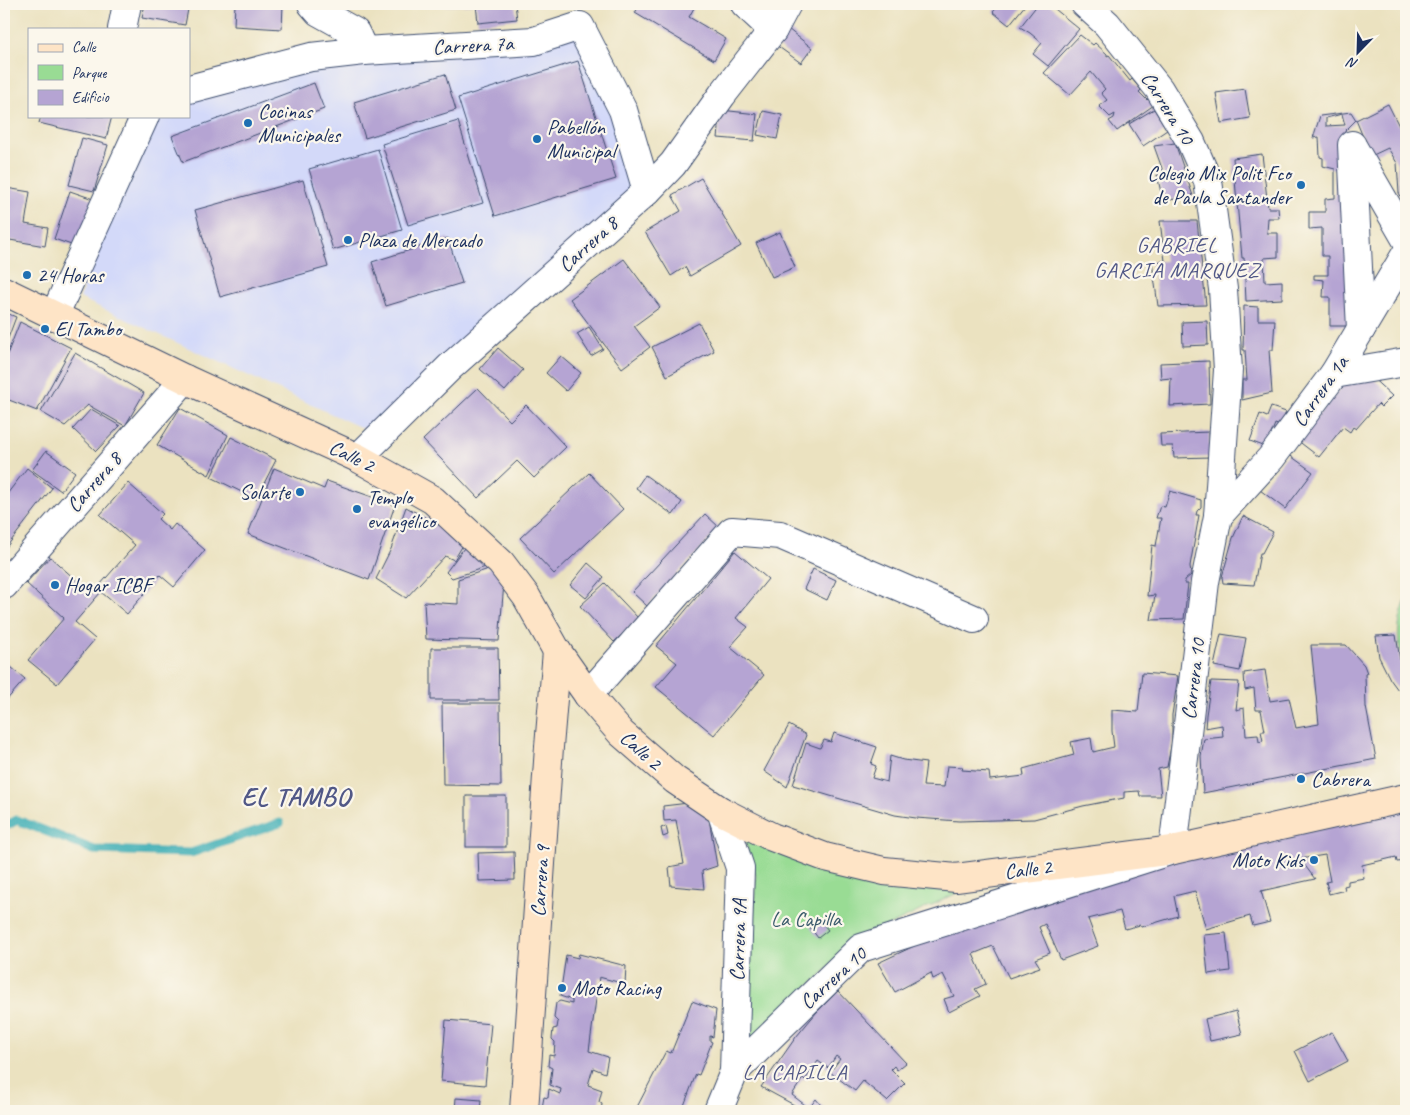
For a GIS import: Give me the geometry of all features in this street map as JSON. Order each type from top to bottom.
[{"type":"street","points":[[122,28],[127,4]]},
{"type":"street","points":[[312,4],[319,12],[355,32],[364,51]]},
{"type":"street","points":[[745,4],[774,30]]},
{"type":"street","name":"Carrera 8","points":[[358,458],[450,367],[646,191],[673,164],[722,95],[774,30],[787,4]]},
{"type":"street","name":"Carrera 10","points":[[718,1111],[734,1072],[861,948],[1173,850],[1205,582],[1218,516],[1228,370],[1223,289],[1208,181],[1191,142],[1159,88],[1107,24],[1085,4]]},
{"type":"street","name":"Carrera 7a","points":[[190,89],[311,57],[364,51],[534,41],[580,26],[624,110],[646,191]]},
{"type":"street","points":[[54,316],[143,118]]},
{"type":"street","points":[[1361,328],[1352,145],[1406,239]]},
{"type":"street","name":"Carrera 1a","points":[[1218,516],[1271,458],[1334,374],[1406,254]]},
{"type":"street","name":"Calle 2","points":[[4,292],[185,379],[358,458],[433,500],[501,563],[526,596],[557,651],[588,695],[621,733],[675,780],[721,811],[772,837],[826,857],[884,871],[956,878],[1173,850],[1406,798]]},
{"type":"street","points":[[1334,374],[1406,362]]},
{"type":"street","name":"Carrera 8","points":[[4,585],[185,379]]},
{"type":"street","points":[[588,695],[732,531],[780,535],[974,618]]},
{"type":"street","name":"Carrera 9","points":[[524,1111],[557,651]]},
{"type":"street","name":"Carrera 9A","points":[[721,811],[740,868],[734,1072]]},
{"type":"shaded area","name":"Plaza de Mercado","points":[[580,26],[647,191],[388,440],[80,298],[144,118],[190,118],[190,89]]},
{"type":"green space","points":[[1406,600],[1406,663],[1400,648],[1398,632]]},
{"type":"green space","name":"La Capilla","points":[[742,832],[828,871],[959,892],[857,941],[743,1048],[756,877]]},
{"type":"building","points":[[145,4],[189,4],[185,25],[142,18]]},
{"type":"building","points":[[235,4],[283,4],[282,29],[234,26]]},
{"type":"building","points":[[446,4],[473,4],[473,5],[446,6]]},
{"type":"building","points":[[476,4],[515,4],[517,19],[478,23]]},
{"type":"building","points":[[640,4],[692,4],[695,6],[689,17],[726,39],[714,60],[635,13]]},
{"type":"building","points":[[1000,4],[1026,4],[1009,25],[993,12]]},
{"type":"building","points":[[1038,4],[1049,4],[1079,29],[1048,66],[1033,54],[1042,43],[1020,27]]},
{"type":"building","points":[[788,29],[812,48],[801,63],[776,45]]},
{"type":"building","points":[[1080,35],[1093,45],[1095,43],[1107,56],[1109,55],[1130,81],[1132,79],[1141,90],[1139,92],[1147,100],[1149,98],[1154,105],[1117,131],[1109,121],[1114,118],[1115,114],[1110,117],[1099,106],[1107,100],[1101,93],[1105,89],[1091,72],[1070,95],[1044,73]]},
{"type":"building","name":"Pabellón Municipal","points":[[578,61],[616,179],[495,216],[458,98]]},
{"type":"building","name":"Cocinas Municipales","points":[[445,74],[456,110],[365,138],[354,102]]},
{"type":"building","name":"Cocinas Municipales","points":[[314,83],[324,109],[183,162],[172,136]]},
{"type":"building","points":[[1245,89],[1250,118],[1221,123],[1216,93]]},
{"type":"building","points":[[1388,104],[1406,140],[1406,201],[1404,202],[1399,193],[1397,163],[1388,148],[1371,156],[1356,120]]},
{"type":"building","points":[[1154,109],[1167,130],[1143,146],[1129,124]]},
{"type":"building","points":[[721,110],[757,114],[754,141],[718,138]]},
{"type":"building","points":[[763,111],[782,115],[777,139],[757,135]]},
{"type":"building","points":[[1351,112],[1356,120],[1345,131],[1349,212],[1348,326],[1330,326],[1330,297],[1323,297],[1324,280],[1314,279],[1314,275],[1328,275],[1328,256],[1322,256],[1322,228],[1309,229],[1309,212],[1325,212],[1325,199],[1335,198],[1335,169],[1323,166],[1323,158],[1320,157],[1319,137],[1313,138],[1320,116]],"holes":[[[1342,114],[1345,125],[1326,126],[1326,118]]]},
{"type":"building","points":[[40,118],[111,118],[106,139],[39,123]]},
{"type":"building","points":[[458,121],[483,203],[408,225],[382,144]]},
{"type":"building","points":[[82,138],[108,145],[94,191],[69,185]]},
{"type":"building","points":[[1175,143],[1193,196],[1163,201],[1157,175],[1164,174],[1154,146]]},
{"type":"building","points":[[378,149],[402,230],[333,250],[309,169]]},
{"type":"building","points":[[1262,154],[1268,208],[1278,208],[1279,218],[1268,218],[1267,233],[1278,233],[1278,257],[1264,258],[1265,282],[1282,281],[1282,299],[1246,301],[1244,258],[1242,258],[1233,158]]},
{"type":"building","points":[[701,178],[741,246],[690,276],[685,267],[671,276],[645,232],[681,211],[672,195]]},
{"type":"building","points":[[303,180],[328,267],[220,297],[195,210]]},
{"type":"building","points":[[6,188],[30,192],[25,224],[48,228],[45,246],[4,239],[4,199]]},
{"type":"building","points":[[70,191],[96,200],[80,248],[54,239]]},
{"type":"building","points":[[1160,221],[1197,221],[1206,305],[1158,306],[1152,262],[1165,261]]},
{"type":"building","points":[[780,232],[795,267],[772,277],[756,243]]},
{"type":"building","points":[[448,238],[462,283],[386,306],[372,262]]},
{"type":"building","points":[[624,259],[660,307],[634,326],[650,347],[622,368],[570,299]]},
{"type":"building","points":[[1244,306],[1258,307],[1258,320],[1275,320],[1273,350],[1269,350],[1272,393],[1242,400],[1242,380],[1247,380],[1245,350],[1243,350]]},
{"type":"building","points":[[4,312],[16,317],[4,349]]},
{"type":"building","points":[[1207,321],[1208,345],[1183,346],[1182,322]]},
{"type":"building","points":[[20,322],[71,348],[37,411],[4,398],[4,362]]},
{"type":"building","points":[[699,323],[714,351],[667,376],[652,347]]},
{"type":"building","points":[[589,327],[603,349],[591,356],[577,334]]},
{"type":"building","points":[[498,348],[523,370],[505,391],[480,369]]},
{"type":"building","points":[[75,353],[144,393],[125,426],[88,405],[65,426],[41,412]]},
{"type":"building","points":[[561,356],[581,373],[566,391],[546,373]]},
{"type":"building","points":[[1209,361],[1210,404],[1170,406],[1171,378],[1161,379],[1160,363]]},
{"type":"building","points":[[1368,374],[1392,396],[1381,407],[1378,404],[1356,429],[1353,427],[1350,432],[1343,427],[1319,457],[1297,440],[1347,381]]},
{"type":"building","points":[[478,388],[510,421],[526,405],[566,447],[534,478],[517,461],[478,498],[423,440]]},
{"type":"building","points":[[1271,407],[1286,412],[1281,426],[1275,424],[1266,447],[1250,441],[1260,414],[1267,417]]},
{"type":"building","points":[[180,408],[228,435],[209,475],[157,445]]},
{"type":"building","points":[[91,409],[120,426],[96,451],[73,429]]},
{"type":"building","points":[[1209,432],[1210,457],[1174,458],[1173,446],[1161,446],[1160,434]]},
{"type":"building","points":[[231,437],[276,460],[256,499],[211,477]]},
{"type":"building","points":[[46,451],[75,472],[61,491],[32,470]]},
{"type":"building","points":[[1288,454],[1313,472],[1285,509],[1260,490]]},
{"type":"building","points":[[27,468],[52,488],[4,550],[4,498]]},
{"type":"building","points":[[274,468],[324,489],[327,481],[395,505],[369,580],[248,534]]},
{"type":"building","points":[[589,473],[623,509],[554,574],[520,538]]},
{"type":"building","points":[[645,475],[682,502],[673,515],[636,488]]},
{"type":"building","name":"Hogar ICBF","points":[[128,483],[163,514],[158,519],[170,530],[175,524],[205,550],[174,587],[160,575],[127,614],[101,592],[75,622],[95,639],[57,684],[28,660],[64,618],[26,583],[50,557],[92,594],[135,545],[100,515]]},
{"type":"building","points":[[1170,491],[1201,500],[1201,507],[1196,515],[1199,515],[1190,566],[1191,575],[1185,580],[1185,584],[1188,584],[1184,619],[1151,620],[1155,595],[1147,596],[1152,545],[1156,546],[1161,518],[1156,518],[1160,506],[1165,507]]},
{"type":"building","points":[[406,507],[466,540],[454,560],[445,556],[406,598],[376,579],[391,549]]},
{"type":"building","points":[[705,514],[720,528],[647,606],[632,592]]},
{"type":"building","points":[[1243,516],[1273,532],[1262,553],[1260,553],[1254,585],[1223,583],[1222,577],[1233,538]]},
{"type":"building","points":[[467,544],[492,565],[452,578],[446,572]]},
{"type":"building","points":[[735,551],[768,579],[736,618],[748,627],[730,647],[764,675],[714,735],[656,687],[677,663],[656,646]]},
{"type":"building","points":[[588,563],[604,577],[586,598],[570,585]]},
{"type":"building","points":[[495,567],[504,583],[499,641],[426,639],[424,602],[458,604],[458,579]]},
{"type":"building","points":[[813,569],[836,580],[827,600],[804,589]]},
{"type":"building","points":[[605,583],[639,619],[614,642],[580,606]]},
{"type":"building","points":[[1221,634],[1246,638],[1240,671],[1214,666]]},
{"type":"building","points":[[1396,635],[1400,660],[1406,672],[1406,696],[1398,690],[1390,679],[1379,657],[1376,636]]},
{"type":"building","points":[[1311,645],[1346,645],[1364,665],[1367,673],[1365,674],[1366,707],[1376,759],[1203,793],[1201,756],[1204,739],[1223,737],[1222,725],[1205,728],[1211,681],[1239,682],[1236,710],[1244,708],[1246,736],[1258,735],[1259,742],[1263,741],[1261,731],[1265,731],[1261,710],[1256,710],[1254,688],[1245,690],[1244,673],[1265,670],[1270,701],[1289,698],[1296,728],[1319,724]]},
{"type":"building","points":[[431,648],[498,648],[499,700],[431,700]]},
{"type":"building","points":[[4,661],[25,679],[4,703]]},
{"type":"building","points":[[1142,673],[1178,676],[1172,715],[1172,741],[1167,767],[1158,769],[1161,796],[1140,796],[1139,791],[1124,792],[1124,798],[1083,806],[1034,819],[959,821],[895,815],[793,785],[806,743],[820,748],[824,740],[831,742],[834,733],[877,747],[871,764],[876,766],[872,778],[887,782],[890,756],[926,763],[923,786],[944,787],[947,766],[963,767],[962,770],[989,772],[990,780],[1024,776],[1023,769],[1074,755],[1071,742],[1091,738],[1093,752],[1114,747],[1112,710],[1138,712]]},
{"type":"building","points":[[442,703],[500,703],[501,786],[443,785]]},
{"type":"building","points":[[789,725],[806,735],[787,787],[764,771]]},
{"type":"building","points":[[466,796],[506,796],[506,847],[466,847]]},
{"type":"building","points":[[706,801],[717,866],[702,871],[704,889],[671,886],[669,867],[684,864],[676,820],[664,821],[663,806]]},
{"type":"building","points":[[1406,807],[1406,861],[1397,862],[1396,857],[1362,865],[1364,878],[1348,881],[1348,885],[1344,886],[1345,890],[1329,894],[1326,882],[1330,881],[1325,855],[1300,859],[1315,879],[1261,891],[1270,922],[1253,926],[1250,916],[1206,929],[1195,891],[1174,896],[1178,916],[1141,927],[1140,925],[1125,929],[1120,911],[1088,919],[1098,946],[1061,960],[1045,924],[1039,927],[1050,953],[1035,959],[1040,967],[1009,978],[993,946],[973,954],[986,984],[975,989],[980,996],[949,1012],[944,999],[954,996],[943,974],[933,979],[931,973],[895,992],[878,963],[946,931],[1074,884]]},
{"type":"building","points":[[666,826],[668,835],[663,837],[661,828]]},
{"type":"building","points":[[514,852],[515,880],[479,881],[478,853]]},
{"type":"building","points":[[820,920],[828,930],[818,938],[810,927]]},
{"type":"building","points":[[1226,933],[1230,971],[1208,974],[1204,935]]},
{"type":"building","points":[[579,954],[626,966],[625,984],[599,977],[589,1051],[608,1057],[605,1073],[593,1068],[588,1085],[602,1090],[599,1102],[602,1104],[601,1111],[547,1111],[547,1109],[542,1108],[544,1097],[548,1098],[549,1089],[560,1094],[561,1089],[550,1085],[552,1068],[548,1066],[549,1055],[554,1056],[555,1042],[552,1039],[553,1029],[557,1028],[558,1022],[554,1018],[556,1003],[560,1001],[572,1004],[572,1000],[560,996],[566,955],[578,958]]},
{"type":"building","points":[[838,991],[906,1063],[897,1070],[894,1066],[891,1069],[905,1083],[887,1101],[863,1081],[855,1091],[830,1072],[840,1059],[836,1056],[828,1068],[818,1061],[805,1080],[803,1078],[792,1095],[809,1108],[816,1099],[826,1111],[801,1111],[796,1106],[761,1087],[796,1037]]},
{"type":"building","points":[[692,1001],[716,1010],[713,1037],[710,1036],[710,1041],[712,1042],[699,1075],[696,1074],[682,1111],[635,1111],[666,1051],[671,1053]]},
{"type":"building","points":[[1236,1011],[1242,1034],[1210,1041],[1205,1019]]},
{"type":"building","points":[[446,1020],[491,1024],[485,1085],[441,1081]]},
{"type":"building","points":[[1332,1032],[1348,1061],[1310,1081],[1295,1051]]},
{"type":"building","points":[[456,1098],[481,1100],[480,1111],[455,1111]]},
{"type":"waterway","points":[[4,827],[17,820],[94,850],[191,853],[280,823]]},
{"type":"place","name":"Cocinas Municipales","points":[[248,123]]},
{"type":"place","name":"Pabellón Municipal","points":[[537,139]]},
{"type":"place","name":"Colegio Mix Polit Fco de Paula Santander","points":[[1301,185]]},
{"type":"place","name":"Plaza de Mercado","points":[[348,240]]},
{"type":"place","name":"24 Horas","points":[[27,275]]},
{"type":"place","name":"El Tambo","points":[[45,329]]},
{"type":"place","name":"Solarte","points":[[300,492]]},
{"type":"place","name":"Templo evangélico","points":[[357,509]]},
{"type":"place","name":"Hogar ICBF","points":[[55,585]]},
{"type":"place","name":"Cabrera","points":[[1301,779]]},
{"type":"place","name":"Moto Kids","points":[[1314,860]]},
{"type":"place","name":"Moto Racing","points":[[562,988]]},
{"type":"district","name":"GABRIEL GARCIA MARQUEZ","points":[[1177,258]]},
{"type":"district","name":"EL TAMBO","points":[[296,796]]},
{"type":"district","name":"LA CAPILLA","points":[[795,1072]]}]
